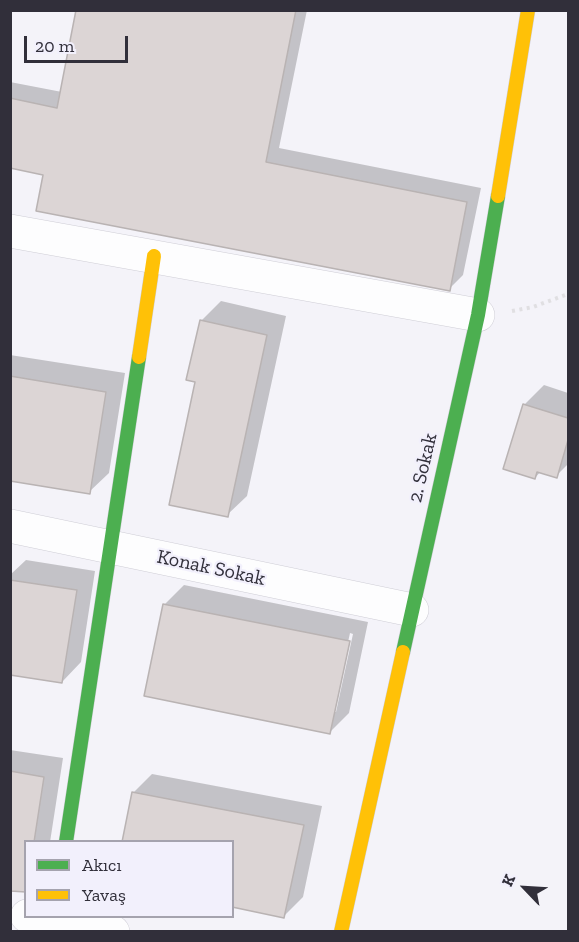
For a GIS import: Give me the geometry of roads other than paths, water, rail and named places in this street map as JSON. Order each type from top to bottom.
[{"type":"street","name":"2. Sokak","points":[[341,932],[477,315],[528,10]]},
{"type":"street","points":[[10,231],[477,315]]},
{"type":"street","points":[[66,840],[154,256]]},
{"type":"street","name":"Konak Sokak","points":[[10,526],[412,610]]},
{"type":"street","points":[[43,920],[113,932]]}]
